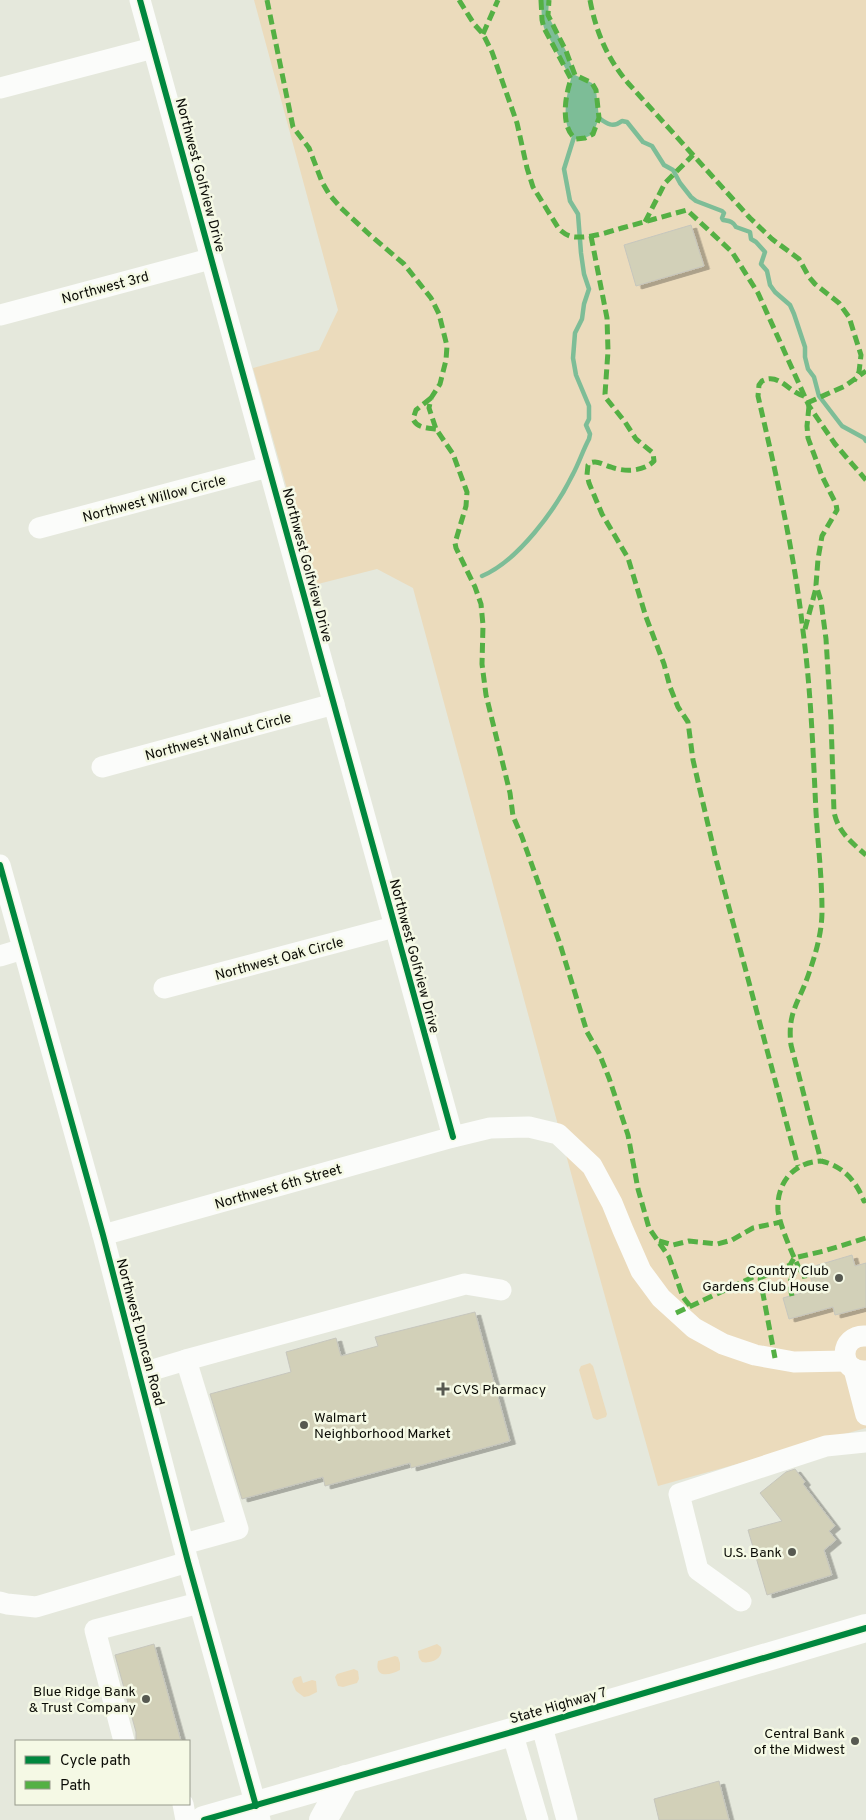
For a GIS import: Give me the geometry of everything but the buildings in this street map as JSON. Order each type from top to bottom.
[{"type":"main road","name":"State Highway 7","points":[[204,1820],[258,1813],[346,1779],[541,1724],[866,1628]]},
{"type":"main road","points":[[324,1820],[346,1779]]},
{"type":"street","name":"Northwest Golfview Drive","points":[[140,0],[453,1137]]},
{"type":"street","points":[[0,88],[154,48]]},
{"type":"street","name":"Northwest 3rd","points":[[0,315],[210,259]]},
{"type":"street","name":"Northwest Willow Circle","points":[[39,528],[268,467]]},
{"type":"street","name":"Northwest Walnut Circle","points":[[102,767],[334,704]]},
{"type":"street","name":"Northwest Duncan Road","points":[[0,865],[103,1235],[199,1603],[258,1813]]},
{"type":"street","name":"Northwest Oak Circle","points":[[164,988],[394,927]]},
{"type":"street","points":[[0,956],[23,950]]},
{"type":"street","name":"Northwest 6th Street","points":[[103,1235],[453,1137],[490,1128],[529,1127],[558,1134],[592,1166],[612,1203],[622,1230],[641,1270],[661,1298],[694,1328],[723,1344],[755,1355],[794,1362],[855,1367]]},
{"type":"street","points":[[139,1374],[465,1284],[501,1290]]},
{"type":"street","points":[[860,1333],[848,1343],[846,1349],[855,1367],[866,1415]]},
{"type":"street","points":[[0,1602],[36,1607],[186,1553],[238,1529],[186,1360]]},
{"type":"street","points":[[741,1601],[698,1570],[679,1494],[826,1446],[866,1442]]},
{"type":"street","points":[[124,1740],[95,1630],[199,1603]]},
{"type":"street","points":[[541,1724],[557,1778],[566,1820]]},
{"type":"street","points":[[512,1732],[538,1820]]},
{"type":"street","points":[[183,1805],[186,1820]]},
{"type":"shaded area","points":[[254,0],[866,0],[866,1428],[658,1486],[585,1225],[413,588],[377,569],[314,585],[253,368],[319,350],[338,310]]},
{"type":"shaded area","points":[[541,0],[549,0],[548,15],[566,51],[575,75],[592,83],[596,90],[599,118],[593,134],[585,138],[576,139],[568,127],[566,103],[571,79],[544,28]]},
{"type":"shaded area","points":[[590,1363],[593,1366],[607,1414],[606,1417],[597,1420],[593,1418],[579,1370],[581,1366]]},
{"type":"shaded area","points":[[437,1644],[441,1647],[439,1657],[433,1661],[422,1662],[418,1651]]},
{"type":"shaded area","points":[[395,1656],[398,1657],[400,1670],[391,1674],[380,1673],[377,1667],[378,1661]]},
{"type":"shaded area","points":[[354,1669],[358,1671],[359,1679],[357,1683],[343,1687],[338,1686],[335,1677],[337,1674]]},
{"type":"shaded area","points":[[301,1676],[303,1683],[312,1680],[316,1681],[317,1692],[304,1697],[296,1691],[292,1682],[294,1678]]},
{"type":"waterway","points":[[599,118],[610,124],[622,121],[627,122],[643,142],[652,146],[664,165],[673,170],[691,197],[696,201],[722,211],[724,213],[723,220],[750,232],[751,239],[765,252],[761,264],[767,271],[770,285],[790,305],[794,314],[805,347],[808,369],[814,377],[819,396],[842,426],[866,441]]},
{"type":"waterway","points":[[482,576],[496,569],[509,559],[546,518],[566,488],[589,439],[590,434],[586,425],[589,419],[589,406],[576,375],[573,358],[575,333],[582,319],[589,289],[584,274],[578,214],[570,201],[564,169],[574,137]]},
{"type":"marked path","points":[[267,0],[293,127],[309,148],[322,182],[341,208],[404,264],[431,298],[439,314],[447,346],[446,360],[440,384],[431,398],[429,408],[436,429],[453,454],[467,492],[466,506],[455,543],[481,604],[483,625],[482,664],[486,695],[510,793],[513,816],[560,944],[587,1032],[599,1053],[609,1078],[628,1135],[638,1189],[649,1228],[669,1257],[683,1297],[690,1306]]},
{"type":"marked path","points":[[459,0],[474,24],[483,34],[492,52],[517,123],[533,187],[559,229],[565,234],[572,236],[588,237],[687,210],[732,252],[758,293],[809,406],[835,444],[866,480]]},
{"type":"marked path","points":[[483,34],[498,0]]},
{"type":"marked path","points":[[541,0],[544,28],[571,79],[565,111],[568,127],[576,139],[585,138],[593,134],[599,118],[596,90],[592,83],[575,75],[566,51],[548,15],[549,0]]},
{"type":"marked path","points":[[590,0],[603,44],[614,64],[628,83],[750,218],[772,239],[799,259],[815,284],[839,303],[849,317],[861,355],[859,372],[854,381]]},
{"type":"marked path","points":[[645,222],[665,183],[693,155]]},
{"type":"marked path","points":[[591,236],[607,318],[606,398],[636,439],[653,453],[654,461],[650,465],[633,470],[616,469],[592,462],[588,465],[587,475],[602,514],[628,558],[670,687],[678,707],[688,722],[693,760],[716,859],[798,1166]]},
{"type":"marked path","points":[[807,403],[845,386],[866,371]]},
{"type":"marked path","points":[[804,396],[773,379],[762,381],[759,385],[758,396],[790,542],[806,654],[821,886],[822,919],[820,935],[812,965],[792,1016],[790,1034],[791,1045],[821,1161],[829,1163],[848,1175],[864,1201],[866,1200]]},
{"type":"marked path","points":[[431,398],[416,410],[413,419],[420,426],[436,429]]},
{"type":"marked path","points":[[809,406],[808,438],[837,510],[822,536],[816,585],[821,601],[826,639],[834,812],[842,831],[866,855]]},
{"type":"marked path","points":[[805,629],[816,588]]},
{"type":"marked path","points":[[792,1296],[789,1284],[793,1275],[800,1270],[779,1217],[778,1201],[783,1184],[788,1176],[802,1165],[821,1161]]},
{"type":"marked path","points":[[659,1241],[673,1245],[689,1241],[717,1244],[732,1240],[753,1228],[781,1222]]},
{"type":"marked path","points":[[760,1278],[790,1265],[794,1258],[866,1238]]},
{"type":"marked path","points":[[800,1270],[804,1275],[807,1287]]},
{"type":"marked path","points":[[676,1313],[753,1277],[760,1278],[775,1358]]},
{"type":"cycle path","points":[[140,0],[453,1137]]},
{"type":"cycle path","points":[[0,865],[103,1235],[188,1562],[256,1806]]},
{"type":"cycle path","points":[[204,1820],[866,1628]]},
{"type":"place","name":"Country Club Gardens Club House","points":[[839,1278]]},
{"type":"place","name":"CVS Pharmacy","points":[[443,1389]]},
{"type":"place","name":"Walmart Neighborhood Market","points":[[304,1425]]},
{"type":"place","name":"U.S. Bank","points":[[792,1552]]},
{"type":"place","name":"Blue Ridge Bank & Trust Company","points":[[146,1699]]},
{"type":"place","name":"Central Bank of the Midwest","points":[[855,1741]]}]
